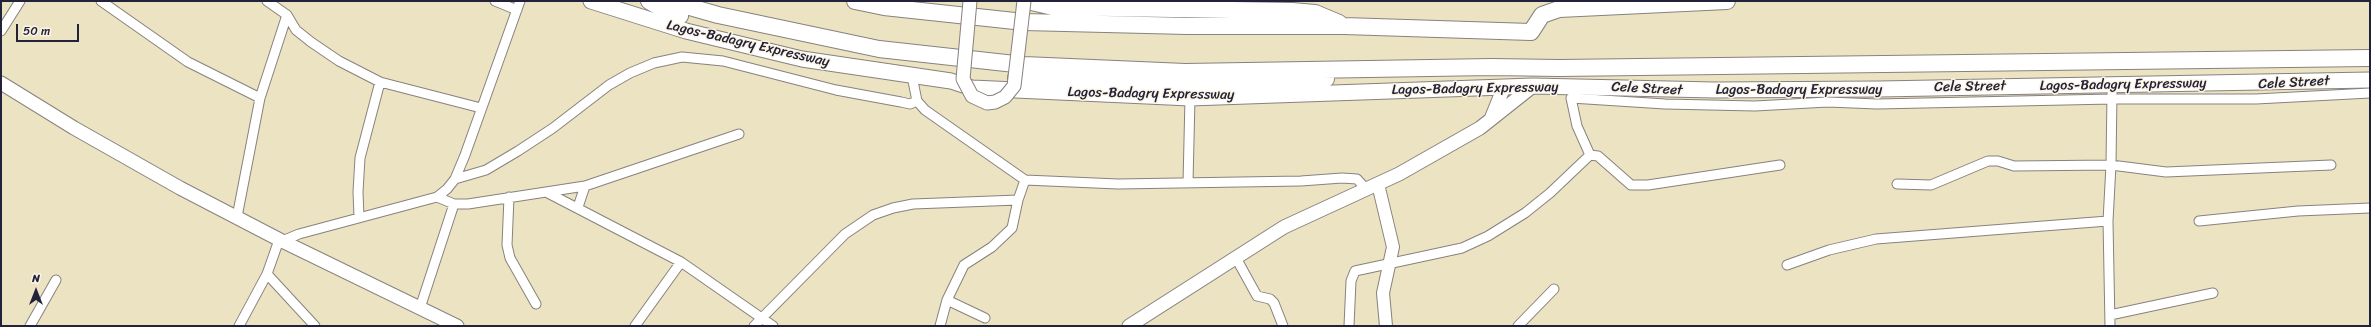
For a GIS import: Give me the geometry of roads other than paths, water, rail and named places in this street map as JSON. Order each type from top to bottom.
[{"type":"highway","points":[[649,1],[668,12],[687,18],[809,44],[935,65],[962,72]]},
{"type":"highway","name":"Lagos-Badagry Expressway","points":[[669,1],[718,15],[879,49],[1024,65],[1185,72],[2370,58]]},
{"type":"highway","points":[[855,1],[884,7],[1024,22],[1187,26],[1344,26],[1531,32],[1542,15],[1559,10],[1727,1]]},
{"type":"highway","points":[[1027,1],[1052,7],[1315,13],[1344,26]]},
{"type":"highway","points":[[1016,78],[1046,77],[1171,84],[1317,81],[1328,78],[1341,70]]},
{"type":"main road","name":"Lagos-Badagry Expressway","points":[[591,1],[686,31],[802,60],[951,81],[972,88],[1190,98],[1533,86],[1726,90],[2112,92],[2370,80]]},
{"type":"main road","points":[[970,1],[962,72],[968,91],[980,101],[988,103],[995,102],[1005,97],[1012,89],[1016,78],[1024,1]]},
{"type":"main road","points":[[1,83],[94,139],[180,188],[280,240],[457,326]]},
{"type":"main road","points":[[1129,326],[1284,227],[1372,187],[1491,121],[1533,86]]},
{"type":"main road","points":[[1491,121],[1504,87]]},
{"type":"street","points":[[1,31],[20,1]]},
{"type":"street","points":[[101,1],[188,62],[260,98]]},
{"type":"street","points":[[267,1],[287,15],[296,30],[311,42],[380,82],[481,108]]},
{"type":"street","points":[[239,326],[267,274],[280,240],[359,217],[437,198],[455,179],[518,5],[495,1]]},
{"type":"street","points":[[237,217],[260,98],[287,15]]},
{"type":"street","points":[[455,179],[486,170],[518,151],[553,128],[609,85],[630,73],[654,63],[682,57],[723,61],[836,90],[910,104],[917,101]]},
{"type":"street","points":[[912,76],[917,101],[925,110],[1025,180],[1118,184],[1342,178],[1357,179],[1372,187],[1393,247],[1383,293],[1386,326]]},
{"type":"street","points":[[359,217],[358,192],[360,158],[380,82]]},
{"type":"street","points":[[1725,106],[1726,90]]},
{"type":"street","points":[[1755,106],[1756,90]]},
{"type":"street","points":[[2110,326],[2108,220],[2111,165],[2112,92]]},
{"type":"street","name":"Cele Street","points":[[1590,154],[1576,126],[1571,98],[1665,104],[1755,106],[1828,102],[1877,104],[2112,92],[2256,99],[2370,93]]},
{"type":"street","points":[[1188,183],[1190,98]]},
{"type":"street","points":[[437,198],[454,204],[468,204],[585,186],[739,134]]},
{"type":"street","points":[[1349,326],[1352,275],[1355,271],[1462,248],[1488,236],[1525,213],[1550,193],[1590,154],[1598,156],[1631,185],[1648,185],[1780,165]]},
{"type":"street","points":[[1897,184],[1931,185],[1988,161],[2014,166],[2111,165],[2174,172],[2331,165]]},
{"type":"street","points":[[940,326],[948,300],[964,265],[992,247],[1012,228],[1018,200],[1025,180]]},
{"type":"street","points":[[578,207],[585,186]]},
{"type":"street","points":[[545,192],[578,207],[682,262],[764,318],[773,326]]},
{"type":"street","points":[[509,197],[507,244],[510,258],[536,304]]},
{"type":"street","points":[[754,326],[764,318],[845,234],[873,215],[893,208],[913,204],[1018,200]]},
{"type":"street","points":[[420,308],[454,204]]},
{"type":"street","points":[[2199,221],[2298,211],[2370,208]]},
{"type":"street","points":[[1787,265],[1829,250],[1876,239],[2108,220]]},
{"type":"street","points":[[1236,258],[1257,296],[1270,299],[1274,302],[1283,326]]},
{"type":"street","points":[[635,326],[682,262]]},
{"type":"street","points":[[267,274],[315,326]]},
{"type":"street","points":[[30,326],[56,280]]},
{"type":"street","points":[[1518,326],[1554,289]]},
{"type":"street","points":[[2110,315],[2213,293]]},
{"type":"street","points":[[948,300],[985,318]]}]
